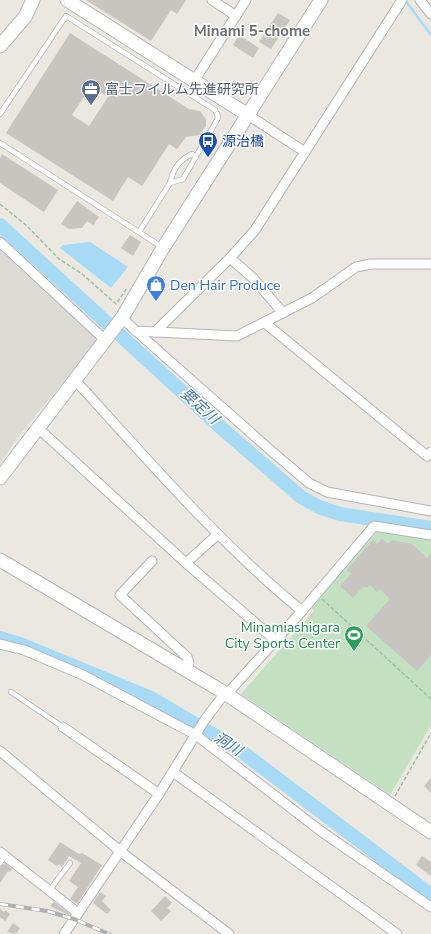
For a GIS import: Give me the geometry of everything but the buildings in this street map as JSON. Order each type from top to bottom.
[{"type":"street","points":[[0,46],[25,17],[33,0]]},
{"type":"street","points":[[67,0],[194,80],[304,152]]},
{"type":"street","points":[[212,0],[236,16]]},
{"type":"street","points":[[194,80],[246,0]]},
{"type":"street","points":[[0,478],[122,318],[163,248],[321,0]]},
{"type":"street","points":[[154,332],[230,258],[255,230],[402,0]]},
{"type":"street","points":[[0,242],[106,340]]},
{"type":"street","points":[[230,258],[253,278],[283,313]]},
{"type":"street","points":[[136,331],[237,336],[312,298],[356,267],[370,264],[431,264]]},
{"type":"street","points":[[122,318],[268,448],[317,488],[328,492],[431,511]]},
{"type":"street","points":[[265,323],[427,456],[431,452]]},
{"type":"street","points":[[75,380],[217,535],[261,578],[302,611]]},
{"type":"street","points":[[38,428],[186,564],[275,640]]},
{"type":"street","points":[[64,934],[159,794],[204,721],[226,694],[302,611],[374,526],[431,535]]},
{"type":"street","points":[[186,564],[217,535]]},
{"type":"street","points":[[0,560],[226,694],[431,832]]},
{"type":"street","points":[[152,561],[120,595],[187,658],[189,663],[186,669]]},
{"type":"street","points":[[0,644],[24,650],[83,675],[196,733],[322,832],[431,907]]},
{"type":"street","points":[[63,727],[159,794]]},
{"type":"street","points":[[0,751],[120,851],[229,934]]},
{"type":"street","points":[[173,772],[397,934]]},
{"type":"street","points":[[2,857],[78,913]]},
{"type":"lane","points":[[0,114],[66,16],[217,113],[217,120],[195,156],[193,163],[182,179],[170,183]]},
{"type":"lane","points":[[0,142],[163,248]]},
{"type":"lane","points":[[139,232],[170,183],[172,173],[182,158],[192,154],[195,156]]},
{"type":"lane","points":[[12,692],[63,727]]},
{"type":"lane","points":[[49,891],[70,863]]},
{"type":"path","points":[[0,204],[26,226],[59,258],[81,273],[116,304]]},
{"type":"path","points":[[316,594],[431,699]]},
{"type":"path","points":[[390,804],[431,733]]},
{"type":"shaded area","points":[[0,249],[99,339],[17,438],[0,464]]},
{"type":"green space","name":"Minamiashigara City Sports Center","points":[[379,529],[431,538],[431,725],[390,795],[241,694],[314,611],[310,607]]},
{"type":"water","points":[[90,242],[128,267],[111,288],[60,248],[63,245]]},
{"type":"waterway","points":[[405,0],[431,35]]},
{"type":"waterway","name":"要定川","points":[[0,225],[227,433],[301,497],[319,507],[340,514],[431,528]]},
{"type":"waterway","name":"洞川","points":[[0,638],[20,644],[151,698],[241,751],[431,895]]},
{"type":"railway","points":[[0,904],[47,911],[74,919],[109,934]]},
{"type":"place","name":"富士フイルム先進研究所","points":[[91,106]]},
{"type":"place","name":"源治橋","points":[[208,158]]},
{"type":"place","name":"Den Hair Produce","points":[[156,302]]},
{"type":"place","name":"Minamiashigara City Sports Center","points":[[354,652]]},
{"type":"district","name":"Minami 5-chome","points":[[252,31]]}]
